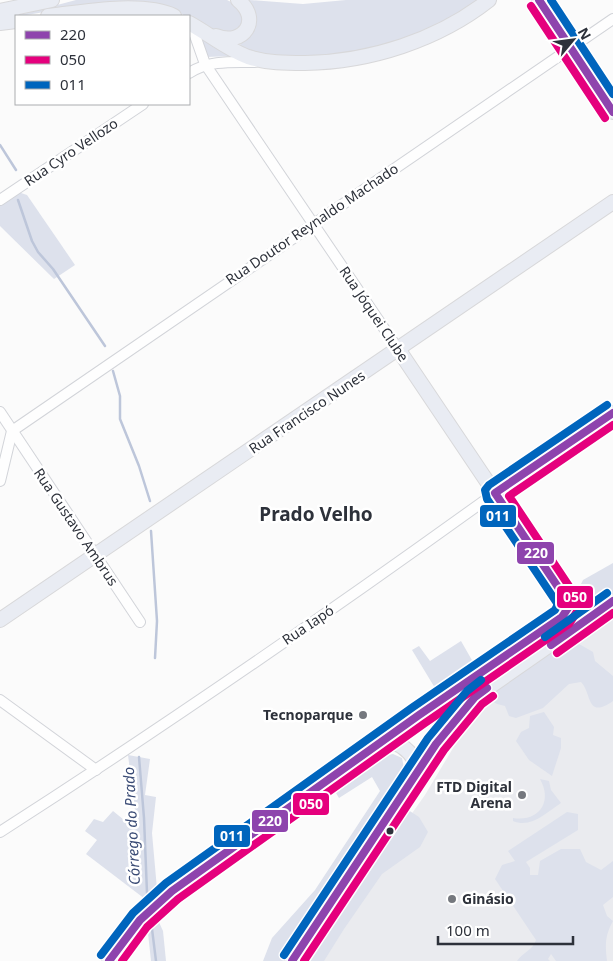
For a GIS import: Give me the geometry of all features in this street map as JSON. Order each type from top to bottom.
[{"type":"main road","points":[[0,11],[52,0]]},
{"type":"main road","points":[[193,26],[230,40],[237,38],[244,33],[249,24],[250,17],[238,0]]},
{"type":"main road","points":[[193,26],[234,51],[268,62],[314,63],[343,60],[403,46],[456,22],[489,0]]},
{"type":"main road","points":[[539,0],[613,112]]},
{"type":"main road","points":[[59,15],[133,8],[170,15]]},
{"type":"main road","points":[[0,23],[15,20]]},
{"type":"main road","name":"Rua Francisco Nunes","points":[[0,620],[613,202]]},
{"type":"main road","name":"Rua Jóquei Clube","points":[[398,349],[566,599]]},
{"type":"main road","name":"Rua Iapó","points":[[495,493],[613,413]]},
{"type":"main road","points":[[566,599],[579,609],[589,610],[608,605]]},
{"type":"main road","points":[[109,961],[140,920],[172,891],[562,617],[568,608],[566,599]]},
{"type":"main road","points":[[292,961],[436,744],[475,697],[608,605]]},
{"type":"main road","points":[[385,740],[396,743],[406,749],[414,759],[419,771]]},
{"type":"street","name":"Rua Doutor Reynaldo Machado","points":[[12,431],[613,19]]},
{"type":"street","name":"Rua Jóquei Clube","points":[[193,26],[205,64],[398,349]]},
{"type":"street","points":[[190,72],[205,64],[219,62],[268,62]]},
{"type":"street","name":"Rua Cyro Vellozo","points":[[0,200],[142,105]]},
{"type":"street","points":[[0,412],[12,431],[0,481]]},
{"type":"street","name":"Rua Gustavo Ambrus","points":[[12,431],[140,622]]},
{"type":"street","name":"Rua Iapó","points":[[0,832],[96,770],[358,592],[495,493]]},
{"type":"street","points":[[0,700],[96,770]]},
{"type":"shaded area","points":[[76,0],[227,0],[239,6],[244,17],[240,30],[222,35],[190,18],[190,15],[183,15],[170,8],[153,3],[135,1],[16,15]]},
{"type":"shaded area","points":[[249,0],[303,4],[346,0],[479,0],[459,13],[425,30],[382,46],[337,56],[291,58],[265,55],[239,48],[249,36],[254,22],[254,13]]},
{"type":"shaded area","points":[[202,38],[231,56],[207,57]]},
{"type":"shaded area","points":[[18,192],[27,195],[75,265],[54,279],[0,226],[0,204]]},
{"type":"shaded area","points":[[613,563],[613,595],[597,604],[581,604],[575,596],[583,580]]},
{"type":"shaded area","points":[[613,616],[613,961],[307,961],[425,795],[468,723],[488,700]]},
{"type":"shaded area","points":[[572,640],[593,652],[595,661],[613,676],[613,701],[598,708],[591,703],[581,682],[569,684],[543,708],[516,718],[509,716],[505,706],[485,697],[556,648]]},
{"type":"shaded area","points":[[461,641],[473,662],[435,688],[412,650],[419,646],[430,661]]},
{"type":"shaded area","points":[[544,712],[554,727],[553,735],[561,738],[561,748],[552,776],[529,760],[516,741],[521,732],[529,728],[530,716]]},
{"type":"shaded area","points":[[393,754],[402,758],[405,773],[286,961],[263,961],[272,938],[315,890],[380,791],[372,777],[339,798],[336,793],[381,760],[382,756]]},
{"type":"shaded area","points":[[128,755],[150,759],[145,795],[156,797],[152,833],[157,889],[145,899],[86,854],[97,840],[85,831],[94,819],[103,822],[113,811],[129,824],[136,818]]},
{"type":"shaded area","points":[[540,779],[549,781],[551,790],[561,803],[532,821],[520,823],[513,821],[513,818],[530,817],[541,809],[545,795]]},
{"type":"shaded area","points":[[405,808],[419,817],[428,832],[420,847],[382,874],[324,961],[298,961],[363,863]]},
{"type":"shaded area","points":[[567,812],[578,814],[578,830],[526,862],[530,868],[530,875],[538,875],[540,861],[561,849],[580,849],[586,862],[601,870],[613,861],[613,897],[603,905],[607,916],[613,921],[606,940],[607,961],[556,961],[551,954],[548,959],[550,961],[517,961],[536,940],[495,879],[502,865],[515,861],[508,851]]},
{"type":"shaded area","points":[[158,920],[163,931],[166,961],[151,961],[148,933]]},
{"type":"waterway","name":"Córrego do Prado","points":[[0,145],[16,170]]},
{"type":"waterway","name":"Córrego do Prado","points":[[18,200],[32,241],[38,252],[53,269],[105,346]]},
{"type":"waterway","name":"Córrego do Prado","points":[[113,371],[120,396],[120,419],[139,466],[150,501]]},
{"type":"waterway","name":"Córrego do Prado","points":[[151,531],[157,621],[155,658]]},
{"type":"waterway","name":"Córrego do Prado","points":[[139,757],[147,893]]},
{"type":"waterway","name":"Córrego do Prado","points":[[152,929],[156,961]]},
{"type":"transit line","name":"220","points":[[539,0],[613,112]]},
{"type":"transit line","name":"011","points":[[551,0],[613,94]]},
{"type":"transit line","name":"050","points":[[531,6],[605,118]]},
{"type":"transit line","name":"011","points":[[101,955],[133,913],[166,883],[413,707],[555,610],[557,603],[487,499],[485,490],[489,485],[607,405]]},
{"type":"transit line","name":"220","points":[[109,961],[140,920],[172,891],[419,715],[562,617],[568,608],[566,599],[495,493],[613,413]]},
{"type":"transit line","name":"050","points":[[122,961],[147,927],[178,899],[425,723],[569,624],[578,610],[575,595],[509,496],[613,425]]},
{"type":"transit line","name":"011","points":[[545,637],[607,593]]},
{"type":"transit line","name":"220","points":[[551,645],[613,601]]},
{"type":"transit line","name":"050","points":[[557,653],[613,613]]},
{"type":"transit line","name":"011","points":[[284,955],[428,738],[467,691],[481,680]]},
{"type":"transit line","name":"220","points":[[292,961],[436,744],[475,697],[487,688]]},
{"type":"transit line","name":"050","points":[[304,961],[444,750],[482,704],[493,696]]},
{"type":"place","name":"Tecnoparque","points":[[363,715]]},
{"type":"place","name":"FTD Digital Arena","points":[[522,795]]},
{"type":"place","name":"Ginásio","points":[[452,899]]},
{"type":"district","name":"Prado Velho","points":[[316,514]]}]
